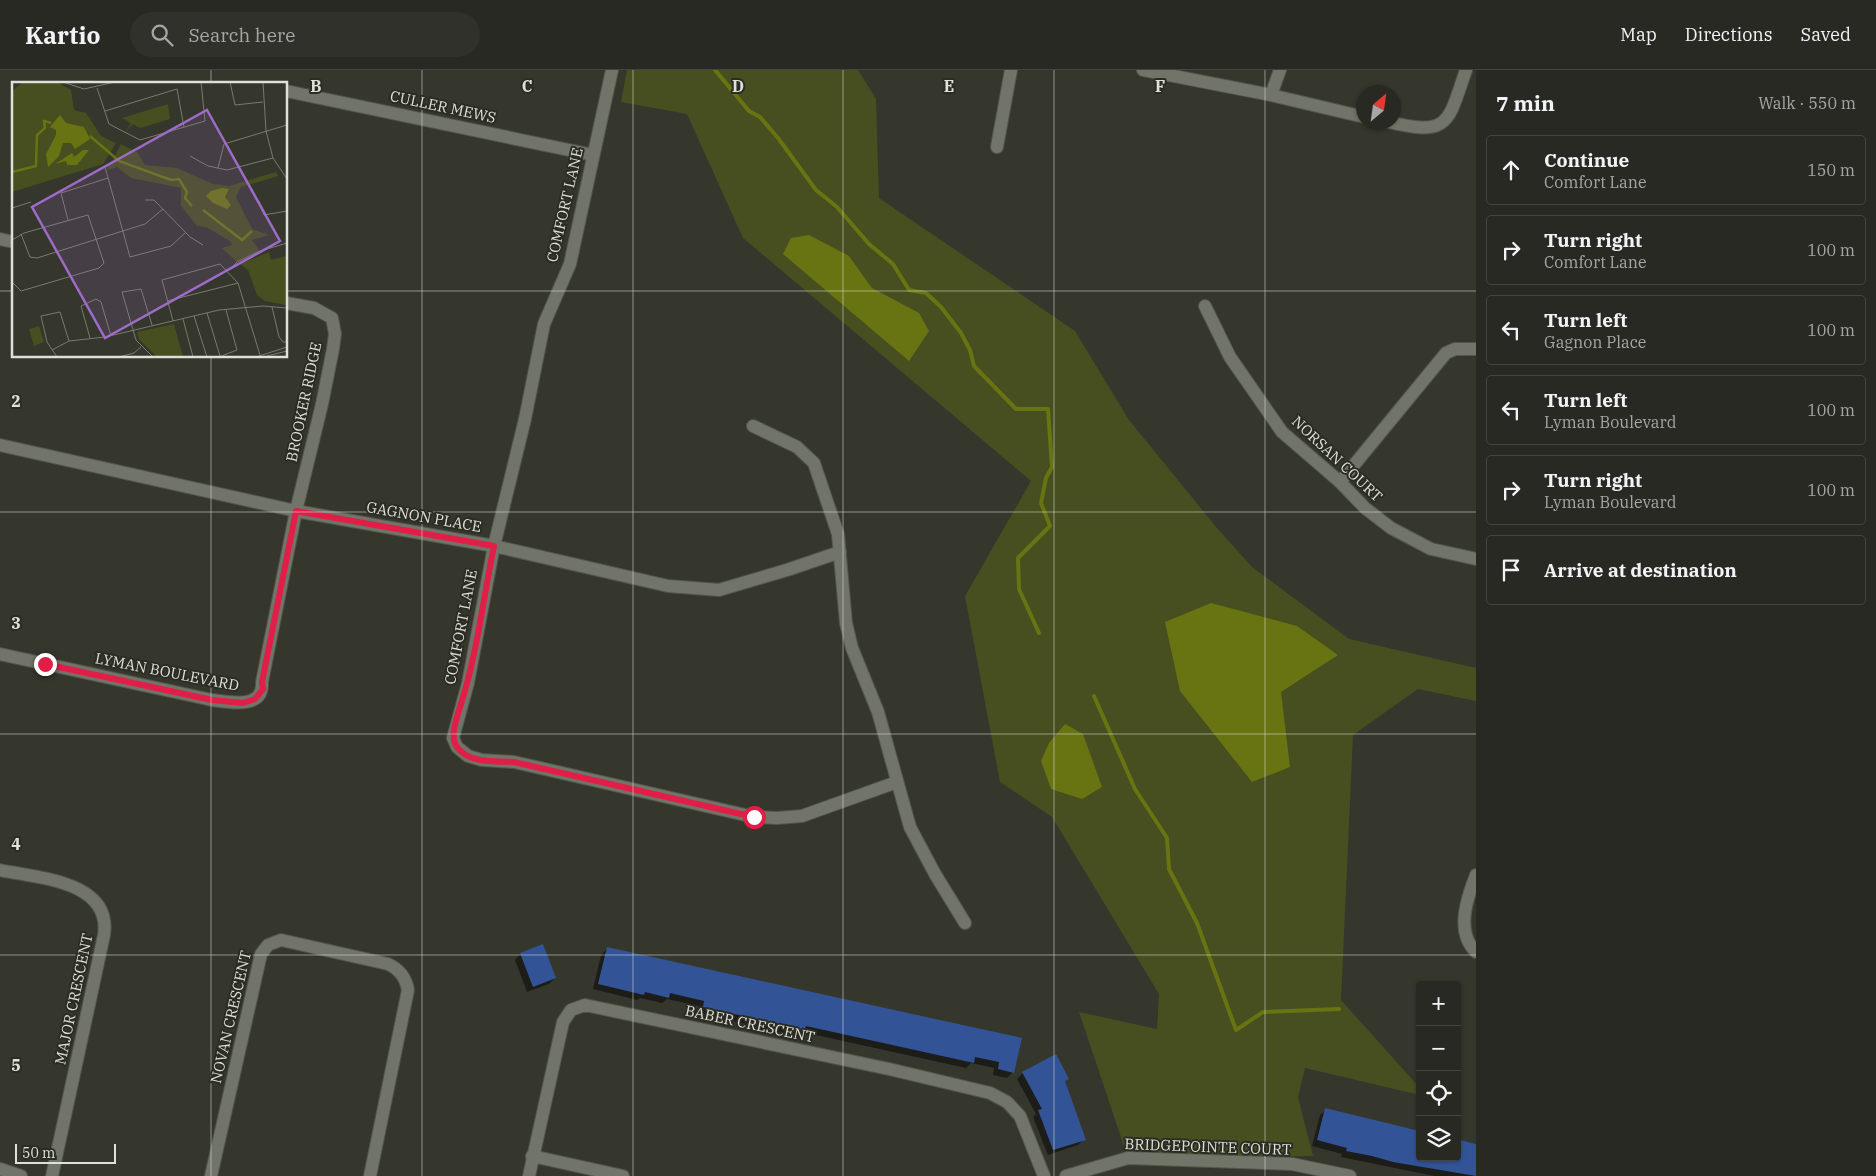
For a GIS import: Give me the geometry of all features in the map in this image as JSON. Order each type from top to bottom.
[{"type":"street","name":"COMFORT LANE","points":[[612,70],[570,264],[544,324],[525,419],[494,546],[468,684],[453,738],[457,747],[468,756],[482,760],[514,762],[754,817],[802,816],[897,782]]},
{"type":"street","points":[[997,147],[1011,70]]},
{"type":"street","points":[[1143,70],[1271,95],[1356,114]]},
{"type":"street","points":[[1271,95],[1280,70]]},
{"type":"street","points":[[1401,125],[1427,129],[1436,127],[1448,118],[1454,107],[1466,70]]},
{"type":"street","name":"CULLER MEWS","points":[[288,91],[593,155]]},
{"type":"street","name":"BROOKER RIDGE","points":[[288,303],[314,308],[332,318],[335,334],[322,404],[296,511]]},
{"type":"street","name":"NORSAN COURT","points":[[1206,306],[1230,357],[1282,432],[1340,482],[1365,508],[1391,528],[1431,549],[1476,559]]},
{"type":"street","points":[[1340,482],[1446,353],[1455,349],[1476,349]]},
{"type":"street","points":[[753,426],[797,447],[814,464],[838,534],[846,623],[852,648],[878,712],[910,827],[935,874],[966,922]]},
{"type":"street","name":"GAGNON PLACE","points":[[0,444],[296,511],[494,546],[668,586],[719,590],[840,552]]},
{"type":"street","name":"LYMAN BOULEVARD","points":[[0,654],[212,700],[248,702],[255,699],[263,689],[262,682],[296,511]]},
{"type":"street","name":"MAJOR CRESCENT","points":[[0,870],[82,890],[98,904],[105,921],[104,935],[52,1176]]},
{"type":"street","points":[[1476,875],[1466,900],[1464,932],[1476,952]]},
{"type":"street","name":"NOVAN CRESCENT","points":[[211,1176],[261,954],[268,944],[281,940],[388,964],[398,970],[406,982],[408,990],[370,1176]]},
{"type":"street","name":"BABER CRESCENT","points":[[529,1176],[532,1156],[565,1019],[573,1008],[587,1005],[990,1093],[1007,1102],[1020,1116],[1044,1176]]},
{"type":"street","points":[[532,1156],[623,1176]]},
{"type":"street","name":"BRIDGEPOINTE COURT","points":[[1066,1176],[1128,1158],[1292,1164],[1350,1176]]},
{"type":"street","points":[[0,1169],[21,1176]]},
{"type":"shaded area","points":[[627,70],[858,70],[876,99],[879,198],[1075,331],[1129,420],[1217,528],[1252,567],[1349,639],[1476,668],[1476,701],[1418,689],[1353,735],[1341,1000],[1416,1084],[1416,1094],[1305,1068],[1298,1097],[1313,1156],[1128,1158],[1079,1012],[1157,1029],[1159,994],[1052,817],[1000,782],[965,596],[1031,481],[743,238],[687,114],[621,102]]},
{"type":"shaded area","points":[[809,235],[849,256],[872,288],[919,313],[929,331],[909,361],[783,254],[791,238]]},
{"type":"shaded area","points":[[1211,603],[1297,626],[1338,655],[1281,692],[1290,767],[1252,782],[1180,691],[1165,622]]},
{"type":"shaded area","points":[[1065,724],[1083,734],[1102,787],[1082,799],[1051,789],[1041,761],[1049,743]]},
{"type":"building","points":[[543,944],[556,978],[533,987],[520,953]]},
{"type":"building","points":[[607,947],[1022,1038],[1014,1073],[998,1069],[999,1062],[975,1057],[974,1063],[806,1026],[805,1030],[703,1007],[704,1001],[670,993],[669,998],[645,992],[644,995],[598,984]]},
{"type":"building","points":[[1056,1054],[1069,1079],[1065,1081],[1086,1140],[1053,1150],[1038,1110],[1042,1109],[1022,1072]]},
{"type":"building","points":[[1325,1108],[1416,1130],[1416,1161],[1461,1161],[1461,1140],[1476,1144],[1476,1176],[1393,1162],[1346,1151],[1347,1148],[1317,1140]]},
{"type":"waterway","points":[[715,70],[749,111],[760,117],[778,138],[816,190],[837,207],[869,244],[893,264],[909,290],[926,293],[941,307],[961,333],[970,350],[974,366],[1016,409],[1048,409],[1052,467],[1046,478],[1041,503],[1050,526],[1018,558],[1019,589],[1039,633]]},
{"type":"waterway","points":[[1094,696],[1135,789],[1167,838],[1169,869],[1197,923],[1236,1030],[1263,1012],[1339,1009]]},
{"type":"route","points":[[45,664],[212,700],[248,702],[255,699],[263,689],[262,682],[296,511],[494,546],[468,684],[456,719],[453,738],[457,747],[468,756],[482,760],[514,762],[754,817]]}]
